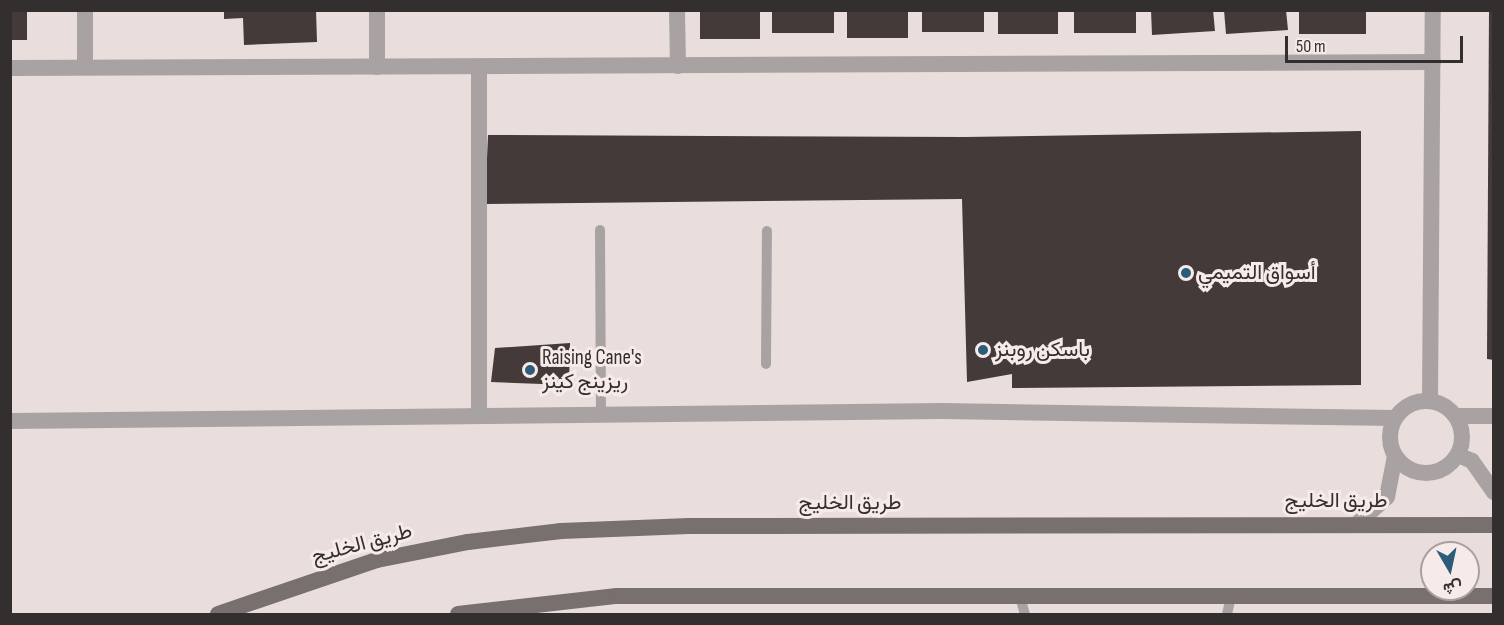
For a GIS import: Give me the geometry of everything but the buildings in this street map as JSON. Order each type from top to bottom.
[{"type":"main road","name":"طريق الخليج","points":[[218,615],[377,560],[468,542],[561,531],[701,526],[1358,523],[1494,525]]},
{"type":"main road","points":[[458,615],[506,605],[617,596],[1494,596]]},
{"type":"street","points":[[85,10],[85,68]]},
{"type":"street","points":[[377,10],[377,67]]},
{"type":"street","points":[[677,10],[678,66]]},
{"type":"street","points":[[1430,401],[1433,10]]},
{"type":"street","points":[[10,68],[1433,62]]},
{"type":"street","points":[[479,67],[479,416]]},
{"type":"street","points":[[1358,523],[1387,497],[1395,456],[1390,437],[1395,418],[1410,405],[1430,401],[1456,417],[1494,416]]},
{"type":"street","points":[[10,421],[942,411],[1395,418]]},
{"type":"street","points":[[1395,456],[1411,471],[1433,473],[1458,455],[1462,435],[1456,417]]},
{"type":"street","points":[[1458,455],[1472,461],[1494,492]]},
{"type":"lane","points":[[600,230],[601,415]]},
{"type":"lane","points":[[766,364],[767,231]]},
{"type":"lane","points":[[1020,597],[1025,615]]},
{"type":"lane","points":[[1227,615],[1231,597]]},
{"type":"place","name":"أسواق التميمي","points":[[1186,273]]},
{"type":"place","name":"باسكن روبنز","points":[[983,350]]},
{"type":"place","name":"Raising Cane's ريزينج كينز","points":[[530,370]]}]
